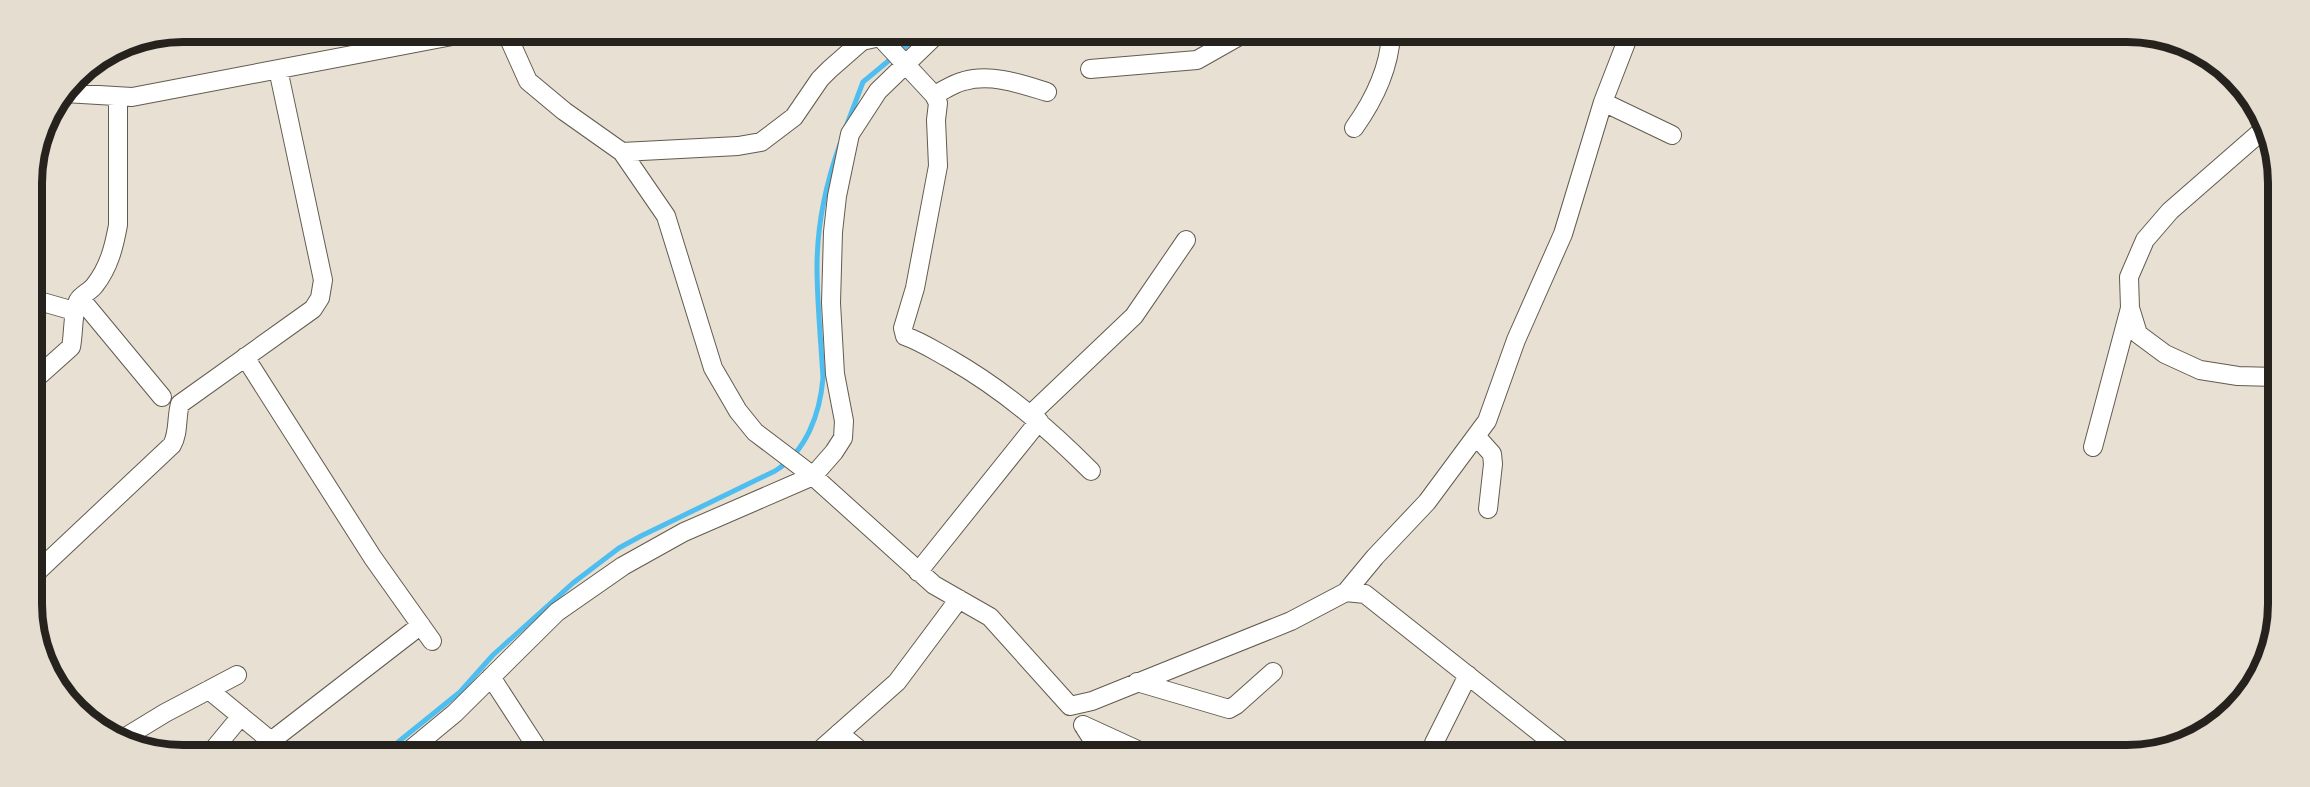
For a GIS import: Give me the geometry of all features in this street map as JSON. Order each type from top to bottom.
[{"type":"street","points":[[74,93],[132,97],[420,42]]},
{"type":"street","points":[[510,42],[528,81],[564,111],[622,152],[666,216],[713,368],[738,411],[755,432],[807,471],[934,585],[990,616],[1070,706],[1096,745]]},
{"type":"street","points":[[622,152],[738,147],[761,142],[794,117],[820,79],[860,42]]},
{"type":"street","points":[[886,42],[934,95],[938,103],[936,120],[938,166],[915,288],[903,328],[905,336],[920,341],[984,379],[1035,417],[1091,471]]},
{"type":"street","points":[[416,745],[455,714],[557,612],[623,566],[684,532],[807,471],[834,452],[843,438],[844,422],[835,375],[831,303],[833,232],[845,156],[850,134],[878,91],[903,62],[927,42]]},
{"type":"street","points":[[1090,69],[1197,60],[1229,42]]},
{"type":"street","points":[[1354,128],[1371,103],[1390,56],[1391,42]]},
{"type":"street","points":[[1070,706],[1092,701],[1291,621],[1346,592],[1375,557],[1427,502],[1476,436],[1491,411],[1516,340],[1563,234],[1603,102],[1626,42]]},
{"type":"street","points":[[42,567],[172,445],[177,437],[176,418],[180,404],[313,309],[322,291],[323,280],[278,69]]},
{"type":"street","points":[[934,95],[962,81],[979,79],[1015,82],[1047,92]]},
{"type":"street","points":[[42,373],[71,347],[77,305],[93,288],[107,267],[115,243],[118,225],[118,96]]},
{"type":"street","points":[[1603,102],[1672,135]]},
{"type":"street","points":[[2259,133],[2170,211],[2145,240],[2129,277],[2130,308],[2138,334],[2165,354],[2200,370],[2238,376],[2268,377]]},
{"type":"street","points":[[918,572],[1035,417],[1134,316],[1186,240]]},
{"type":"street","points":[[42,300],[77,305],[162,397]]},
{"type":"street","points":[[2093,447],[2130,308]]},
{"type":"street","points":[[245,357],[374,558],[432,641]]},
{"type":"street","points":[[1476,436],[1492,454],[1488,508]]},
{"type":"street","points":[[1346,592],[1365,594],[1556,745]]},
{"type":"street","points":[[826,745],[897,682],[959,599]]},
{"type":"street","points":[[209,690],[271,741],[421,625]]},
{"type":"street","points":[[1137,682],[1229,709],[1273,672]]},
{"type":"street","points":[[130,734],[237,675]]},
{"type":"street","points":[[1434,745],[1468,675]]},
{"type":"street","points":[[491,677],[535,745]]},
{"type":"street","points":[[217,745],[241,716]]},
{"type":"street","points":[[1083,725],[1127,745]]},
{"type":"street","points":[[839,733],[854,745]]},
{"type":"waterway","points":[[846,127],[863,82],[911,42]]},
{"type":"waterway","points":[[394,745],[460,692],[493,655],[573,583],[619,548],[775,471],[796,453],[815,418],[823,378],[817,252],[823,205],[840,144]]}]
